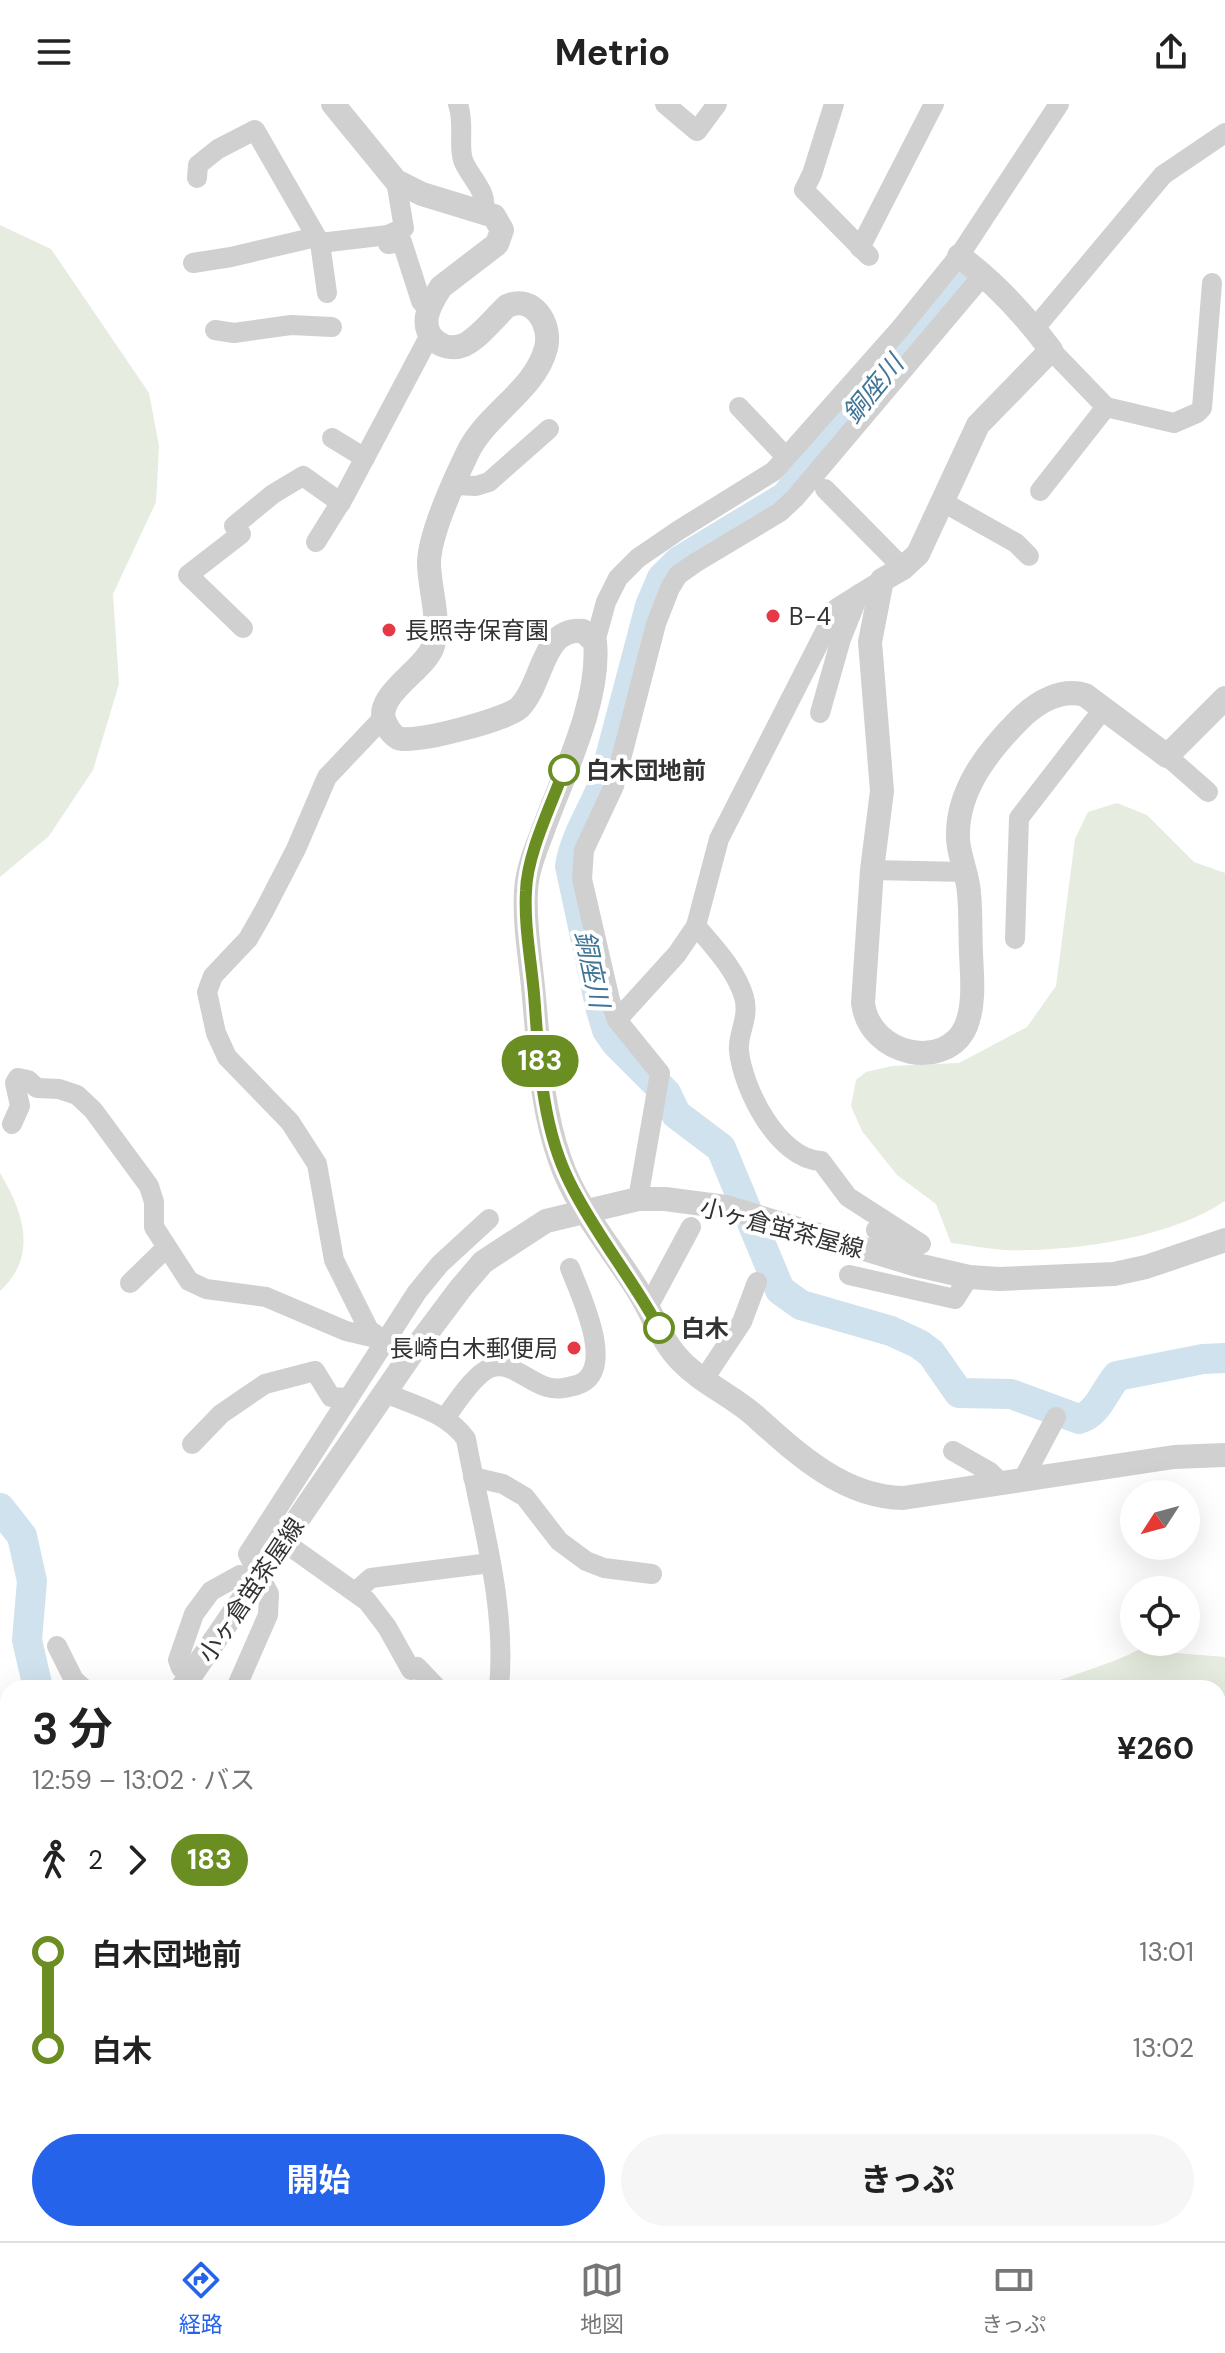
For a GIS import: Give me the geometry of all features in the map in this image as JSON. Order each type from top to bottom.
[{"type":"street","points":[[333,104],[396,181],[422,194],[494,216],[502,230],[501,238],[490,250],[441,287],[426,318],[430,335],[442,346],[467,344],[507,306],[521,302],[537,310],[547,334],[547,345],[536,369],[474,441],[433,535],[429,560],[436,614],[432,648],[423,663],[390,697],[384,706],[383,718],[393,734],[408,741],[503,717],[520,707],[529,694],[559,635],[569,629],[583,631],[595,642]]},
{"type":"street","points":[[458,104],[463,119],[464,162],[479,187],[485,206],[483,212]]},
{"type":"street","points":[[665,104],[697,131],[717,104]]},
{"type":"street","points":[[834,104],[804,190],[865,252],[934,104]]},
{"type":"street","points":[[1059,104],[959,256],[899,330],[774,471],[638,558],[618,578],[606,602],[595,642],[594,670],[581,730],[534,854],[525,890],[540,1067],[547,1114],[560,1161],[585,1211],[648,1307],[669,1346],[681,1362],[746,1408],[824,1472],[861,1491],[884,1498],[903,1498],[1174,1457],[1225,1455]]},
{"type":"street","points":[[197,178],[198,165],[218,149],[255,130],[318,240],[327,293]]},
{"type":"street","points":[[1035,328],[1163,175],[1225,133]]},
{"type":"street","points":[[193,263],[318,240],[388,235],[404,228],[396,181]]},
{"type":"street","points":[[388,244],[402,242],[421,301],[429,310]]},
{"type":"street","points":[[959,256],[1010,299],[1051,350],[1106,407],[1174,423],[1202,408],[1212,283]]},
{"type":"street","points":[[638,1199],[658,1082],[617,1020],[610,1000],[582,879],[582,861],[589,838],[614,786],[656,624],[678,575],[780,512],[795,498],[984,274]]},
{"type":"street","points":[[226,337],[291,325],[332,327]]},
{"type":"street","points":[[316,542],[341,503],[430,335]]},
{"type":"street","points":[[617,1020],[677,954],[696,926],[719,839],[837,608],[918,554],[978,425],[1051,350]]},
{"type":"street","points":[[739,407],[786,457]]},
{"type":"street","points":[[1040,491],[1106,407]]},
{"type":"street","points":[[455,485],[476,486],[489,482],[549,429]]},
{"type":"street","points":[[332,438],[365,458]]},
{"type":"street","points":[[243,628],[188,575],[241,534],[234,526],[273,494],[303,476],[341,503]]},
{"type":"street","points":[[825,489],[892,574]]},
{"type":"street","points":[[943,502],[1016,543],[1029,556]]},
{"type":"street","points":[[892,574],[870,642],[882,791],[872,870],[863,1003],[865,1018],[878,1037],[890,1046],[914,1053],[931,1051],[948,1045],[960,1036],[968,1019],[972,977],[969,891],[958,841],[959,815],[970,782],[1002,737],[1030,708],[1072,691],[1085,695],[1167,756],[1208,792]]},
{"type":"street","points":[[820,713],[841,639],[859,594]]},
{"type":"street","points":[[1167,756],[1225,698]]},
{"type":"street","points":[[1015,939],[1019,818],[1104,708]]},
{"type":"street","points":[[383,718],[327,777],[296,849],[264,911],[248,939],[213,976],[207,992],[216,1033],[227,1057],[290,1122],[317,1164],[334,1260],[369,1330],[384,1340]]},
{"type":"street","points":[[872,870],[965,872]]},
{"type":"street","points":[[696,926],[725,960],[745,999],[744,1031],[738,1048],[753,1102],[762,1118],[802,1158],[821,1161],[848,1197],[921,1244],[876,1230]]},
{"type":"street","points":[[12,1124],[20,1106],[15,1083],[18,1078],[28,1080],[37,1088],[59,1089],[77,1095],[93,1110],[149,1186],[154,1202],[154,1227],[189,1281],[197,1287],[266,1297],[346,1331],[384,1340]]},
{"type":"street","name":"小ヶ倉蛍茶屋線","points":[[182,1678],[259,1579],[412,1353],[483,1262],[546,1221],[638,1199],[665,1199],[726,1207],[866,1251],[969,1277],[1025,1279],[1114,1274],[1146,1267],[1225,1240]]},
{"type":"street","points":[[240,1680],[268,1615],[269,1594],[248,1554],[417,1292],[440,1264],[489,1219]]},
{"type":"street","points":[[648,1307],[691,1227]]},
{"type":"street","points":[[130,1283],[166,1248]]},
{"type":"street","points":[[445,1418],[481,1373],[488,1369],[502,1366],[544,1386],[559,1389],[584,1383],[591,1375],[596,1361],[591,1324],[570,1268]]},
{"type":"street","points":[[849,1275],[955,1299],[969,1277]]},
{"type":"street","points":[[704,1379],[742,1322],[757,1282]]},
{"type":"street","points":[[192,1444],[221,1414],[265,1384],[315,1371],[331,1397],[347,1398]]},
{"type":"street","points":[[385,1393],[445,1418],[457,1426],[466,1439],[501,1632],[499,1680]]},
{"type":"street","points":[[1012,1482],[1056,1417]]},
{"type":"street","points":[[953,1451],[1012,1482]]},
{"type":"street","points":[[473,1477],[503,1484],[525,1497],[559,1541],[586,1561],[604,1568],[652,1574]]},
{"type":"street","points":[[284,1542],[367,1601],[387,1627],[411,1670],[417,1667],[429,1680]]},
{"type":"street","points":[[355,1592],[371,1578],[490,1563]]},
{"type":"street","points":[[182,1678],[178,1660],[187,1631],[194,1614],[211,1591],[240,1575],[259,1579]]},
{"type":"street","points":[[57,1646],[74,1680]]},
{"type":"shaded area","points":[[0,225],[51,249],[149,393],[159,446],[156,502],[113,594],[119,684],[93,770],[49,836],[0,877]]},
{"type":"shaded area","points":[[1117,803],[1147,815],[1194,862],[1225,873],[1225,1201],[1177,1225],[1090,1245],[1006,1250],[951,1243],[936,1204],[897,1175],[862,1131],[851,1106],[856,1080],[866,1072],[892,1066],[959,1063],[1027,1027],[1056,986],[1075,839],[1088,812]]},
{"type":"shaded area","points":[[0,1173],[21,1219],[23,1249],[12,1278],[0,1291]]},
{"type":"shaded area","points":[[1125,1656],[1225,1657],[1225,1680],[1062,1680]]},
{"type":"waterway","name":"銅座川","points":[[965,278],[785,497],[679,561],[662,578],[650,606],[603,784],[580,834],[570,866],[601,1010],[607,1030],[616,1043],[666,1093],[676,1114],[721,1148],[780,1290],[801,1305],[891,1331],[919,1344],[931,1353],[959,1393],[1011,1394],[1079,1419],[1096,1407],[1117,1376],[1203,1359],[1225,1358]]},
{"type":"waterway","points":[[0,1508],[22,1536],[32,1581],[27,1640],[36,1680]]},
{"type":"bus line","name":"183","points":[[564,770],[534,854],[525,890],[547,1114],[560,1161],[570,1183],[659,1328]]},
{"type":"place","name":"B-4","points":[[773,616]]},
{"type":"place","name":"長照寺保育園","points":[[389,630]]},
{"type":"place","name":"白木団地前","points":[[564,770]]},
{"type":"place","name":"白木","points":[[659,1328]]},
{"type":"place","name":"長崎白木郵便局","points":[[574,1348]]}]
